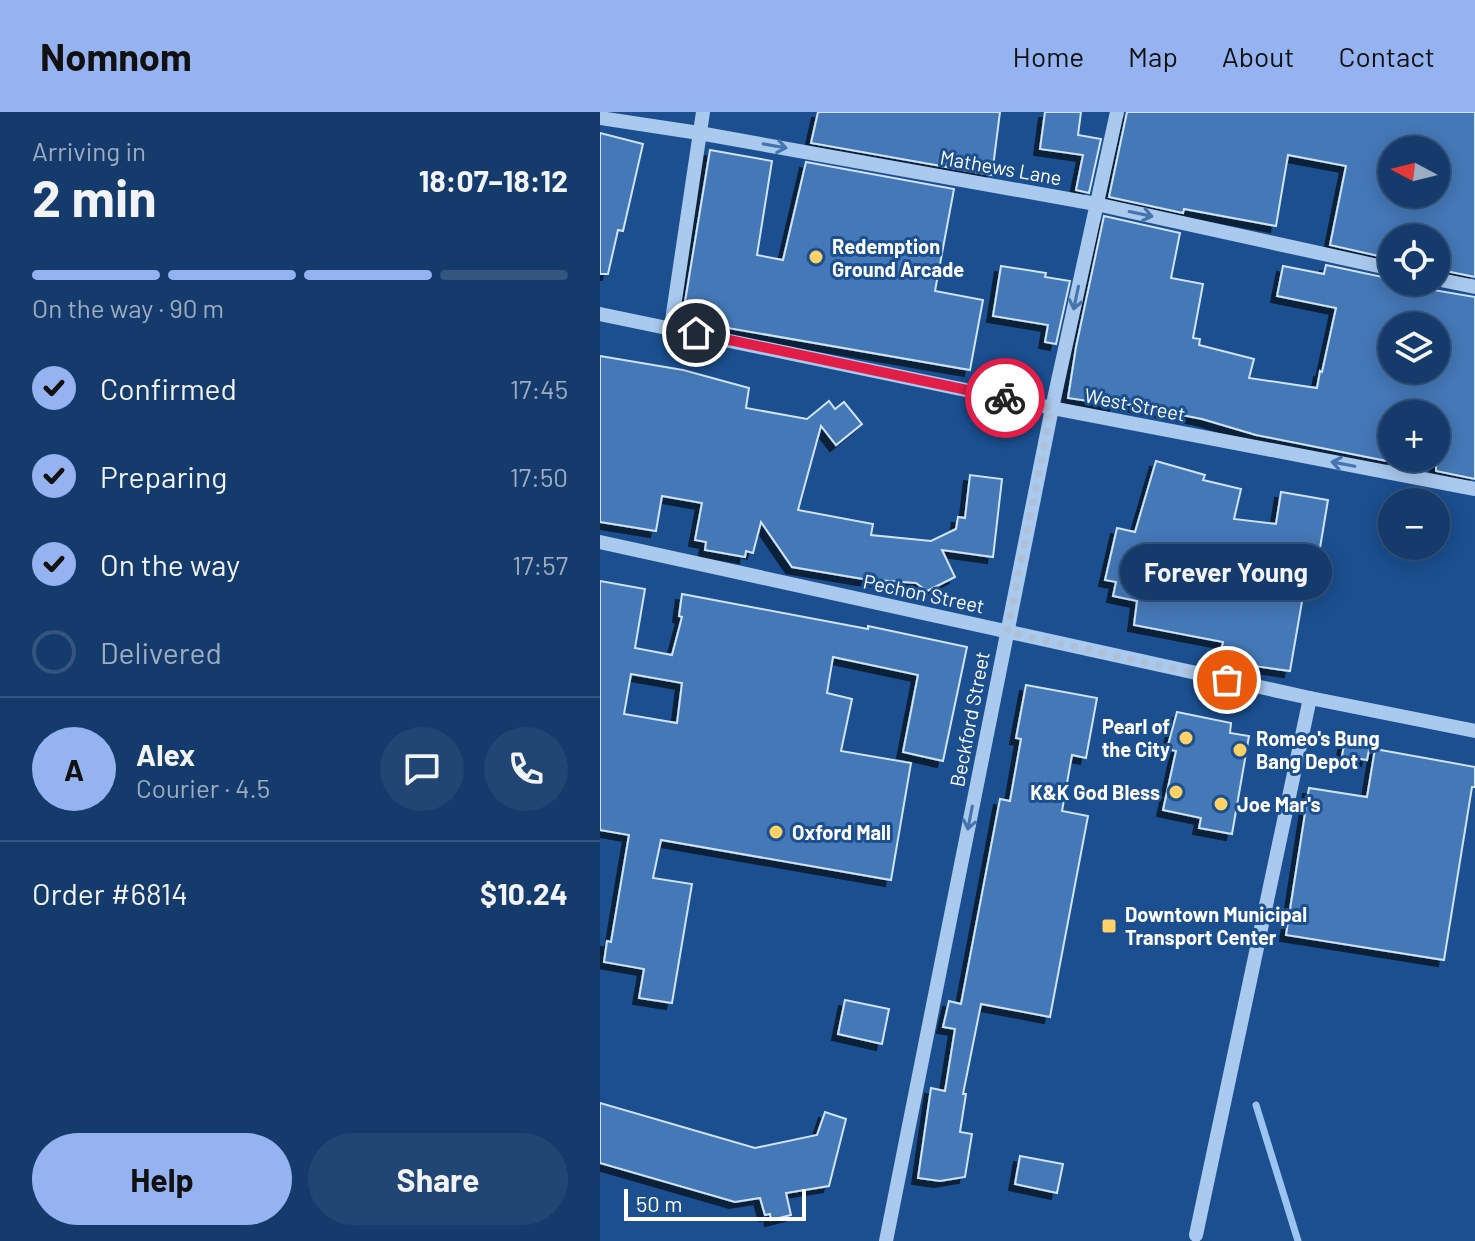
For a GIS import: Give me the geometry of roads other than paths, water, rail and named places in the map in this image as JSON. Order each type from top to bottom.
[{"type":"street","points":[[671,327],[703,112]]},
{"type":"street","name":"Beckford Street","points":[[886,1241],[1052,408],[1117,112]]},
{"type":"street","name":"Mathews Lane","points":[[600,118],[1096,204],[1378,266]]},
{"type":"street","points":[[1450,282],[1475,287]]},
{"type":"street","name":"West Street","points":[[600,314],[1052,408],[1475,489]]},
{"type":"street","name":"Pechon Street","points":[[600,542],[1310,698],[1475,731]]},
{"type":"street","points":[[1196,1235],[1310,698]]},
{"type":"waterway","points":[[1256,1105],[1298,1241]]},
{"type":"place","name":"Redemption Ground Arcade","points":[[816,257]]},
{"type":"place","name":"Forever Young","points":[[1227,680]]},
{"type":"place","name":"Pearl of the City","points":[[1186,738]]},
{"type":"place","name":"Romeo's Bung Bang Depot","points":[[1240,750]]},
{"type":"place","name":"K&K God Bless","points":[[1176,792]]},
{"type":"place","name":"Joe Mar's","points":[[1221,804]]},
{"type":"place","name":"Oxford Mall","points":[[776,832]]},
{"type":"place","name":"Downtown Municipal Transport Center","points":[[1109,926]]}]
